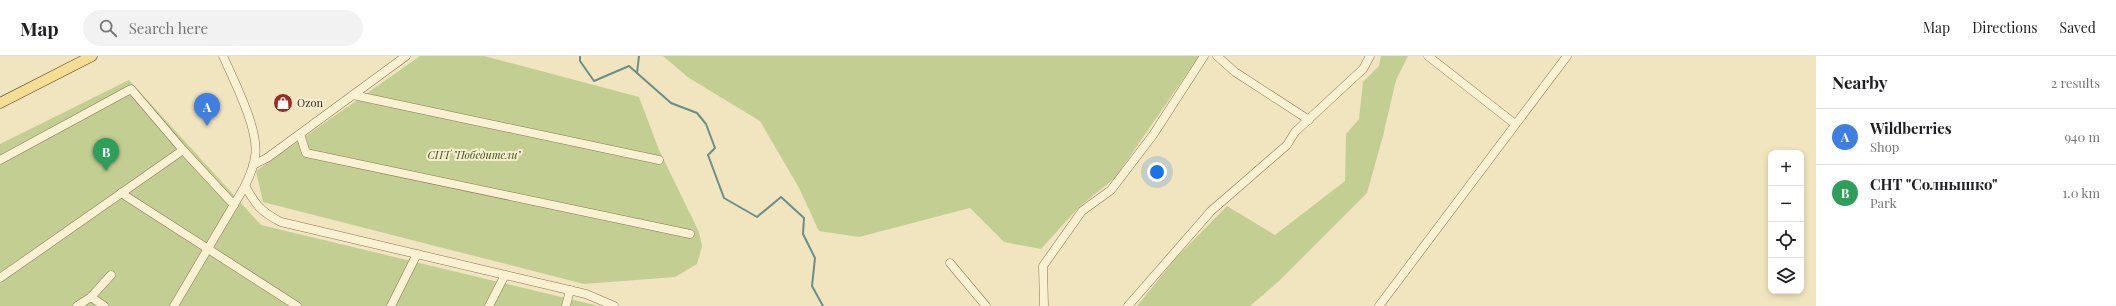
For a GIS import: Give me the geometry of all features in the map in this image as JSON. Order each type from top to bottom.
[{"type":"main road","points":[[0,103],[92,56]]},
{"type":"street","points":[[174,306],[208,251],[245,186],[253,165],[256,146],[253,133],[238,88],[223,56]]},
{"type":"street","points":[[253,165],[268,158],[406,56]]},
{"type":"street","points":[[1044,306],[1043,266],[1082,211],[1111,190],[1153,136],[1204,56]]},
{"type":"street","points":[[1217,56],[1235,72],[1309,120]]},
{"type":"street","points":[[1128,306],[1211,211],[1287,145],[1295,132],[1363,69],[1370,56]]},
{"type":"street","points":[[1428,56],[1515,124]]},
{"type":"street","points":[[1379,306],[1567,56]]},
{"type":"street","points":[[0,160],[131,89],[183,150],[234,204]]},
{"type":"street","points":[[353,95],[659,160]]},
{"type":"street","points":[[300,134],[306,153],[690,234]]},
{"type":"street","points":[[0,278],[183,150]]},
{"type":"street","points":[[245,186],[256,205],[268,215],[281,222],[570,290],[604,304],[614,306]]},
{"type":"street","points":[[121,193],[208,251],[297,306]]},
{"type":"street","points":[[390,306],[417,254]]},
{"type":"street","points":[[950,264],[986,306]]},
{"type":"street","points":[[489,306],[505,275]]},
{"type":"street","points":[[77,306],[90,297],[111,276]]},
{"type":"street","points":[[566,306],[570,290]]},
{"type":"street","points":[[90,297],[104,306]]},
{"type":"green space","name":"СНТ \"Победители\"","points":[[420,56],[484,56],[639,97],[659,150],[699,232],[702,246],[697,264],[675,277],[584,284],[263,202],[256,171]]},
{"type":"green space","points":[[663,56],[1199,56],[1115,178],[1080,206],[1041,249],[1004,242],[970,208],[859,237],[819,231],[799,188],[760,121],[689,78]]},
{"type":"green space","points":[[1381,56],[1408,56],[1396,80],[1383,136],[1367,193],[1279,281],[1250,306],[1137,306],[1175,259],[1227,206],[1275,235],[1345,181],[1346,134],[1359,119],[1363,82],[1379,66]]},
{"type":"green space","points":[[129,80],[261,225],[599,306],[0,306],[0,144]]},
{"type":"waterway","points":[[580,56],[580,61],[594,81],[629,66],[671,103],[697,113],[706,124],[715,148],[708,155],[724,198],[757,217],[781,197],[804,218],[803,234],[815,258],[812,286],[823,306]]},
{"type":"waterway","points":[[637,73],[639,56]]},
{"type":"place","name":"Ozon","points":[[283,103]]},
{"type":"place","name":"Wildberries","points":[[207,126]]},
{"type":"place","name":"СНТ \"Солнышко\"","points":[[106,171]]}]
